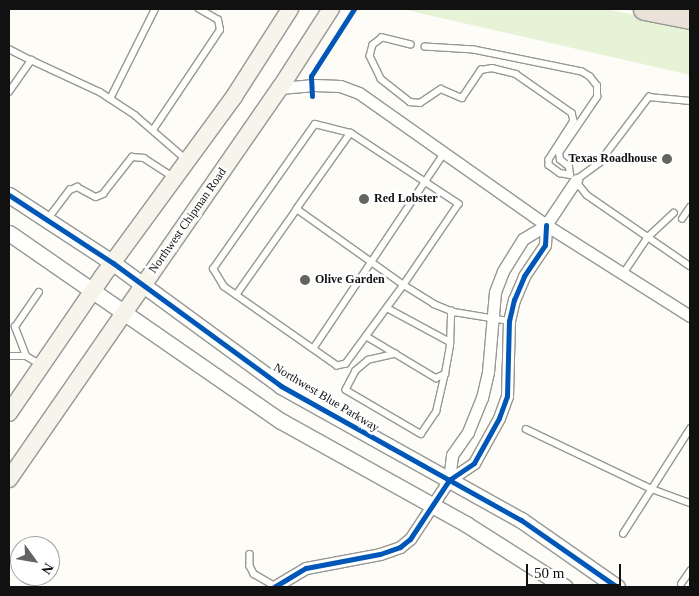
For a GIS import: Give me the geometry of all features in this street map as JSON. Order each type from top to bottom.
[{"type":"highway","points":[[644,9],[690,18]]},
{"type":"main road","points":[[9,413],[92,292],[236,95],[290,9]]},
{"type":"main road","name":"Northwest Chipman Road","points":[[9,479],[280,88],[331,9]]},
{"type":"street","points":[[280,88],[314,84],[340,86],[359,93],[546,225],[690,316]]},
{"type":"street","points":[[274,587],[306,568],[380,554],[400,547],[410,538],[449,480],[474,463],[499,418],[507,396],[510,371],[509,321],[524,276],[545,245],[546,225],[573,178]]},
{"type":"street","name":"Northwest Blue Parkway","points":[[9,195],[113,263],[281,386],[521,520],[617,587]]},
{"type":"street","points":[[449,480],[452,455],[468,432],[482,398],[488,372],[491,318],[495,292],[503,271],[523,239],[546,225]]},
{"type":"street","points":[[9,233],[281,421],[432,505],[565,587]]},
{"type":"lane","points":[[110,99],[155,9]]},
{"type":"lane","points":[[153,130],[220,30],[218,20],[199,9]]},
{"type":"lane","points":[[411,45],[382,38],[373,45],[370,56],[381,78],[410,102],[420,102],[441,89],[462,98],[481,70],[492,68],[516,74],[572,113],[574,121],[548,160],[549,165],[560,173],[573,178]]},
{"type":"lane","points":[[425,47],[474,50],[582,72],[590,77],[597,86],[597,97],[559,153],[560,160],[569,167],[573,178],[587,195],[690,266]]},
{"type":"lane","points":[[9,49],[110,99],[153,130],[187,161]]},
{"type":"lane","points":[[9,92],[31,60]]},
{"type":"lane","points":[[573,178],[600,163],[649,98],[690,101]]},
{"type":"lane","points":[[315,124],[351,133],[459,204],[404,285],[346,364],[337,366],[224,287],[213,269],[315,124]]},
{"type":"lane","points":[[236,295],[351,133]]},
{"type":"lane","points":[[313,349],[444,153]]},
{"type":"lane","points":[[46,220],[70,190],[77,187],[96,197],[103,194],[132,157],[144,158],[175,178]]},
{"type":"lane","points":[[682,219],[690,207]]},
{"type":"lane","points":[[297,209],[404,285],[451,311],[509,321]]},
{"type":"lane","points":[[623,274],[648,238],[674,213]]},
{"type":"lane","points":[[26,356],[15,327],[39,292]]},
{"type":"lane","points":[[387,308],[450,342]]},
{"type":"lane","points":[[396,354],[370,360],[356,371],[346,390],[421,434],[436,412],[450,342],[451,311]]},
{"type":"lane","points":[[366,336],[436,378],[445,374]]},
{"type":"lane","points":[[9,356],[26,356],[42,365]]},
{"type":"lane","points":[[526,429],[652,489],[690,503]]},
{"type":"lane","points":[[623,534],[690,429]]},
{"type":"lane","points":[[250,554],[250,566],[254,574],[274,587]]},
{"type":"lane","points":[[681,584],[690,571]]},
{"type":"green space","points":[[402,9],[604,9],[690,25],[690,75]]},
{"type":"cycle path","points":[[312,96],[311,76],[354,9]]},
{"type":"cycle path","points":[[9,195],[113,263],[281,386],[521,520],[617,587]]},
{"type":"cycle path","points":[[274,587],[306,568],[380,554],[400,547],[410,539],[449,480],[474,463],[499,418],[507,396],[509,321],[514,300],[524,276],[545,245],[546,225]]},
{"type":"place","name":"Texas Roadhouse","points":[[667,159]]},
{"type":"place","name":"Red Lobster","points":[[364,199]]},
{"type":"place","name":"Olive Garden","points":[[305,280]]}]
